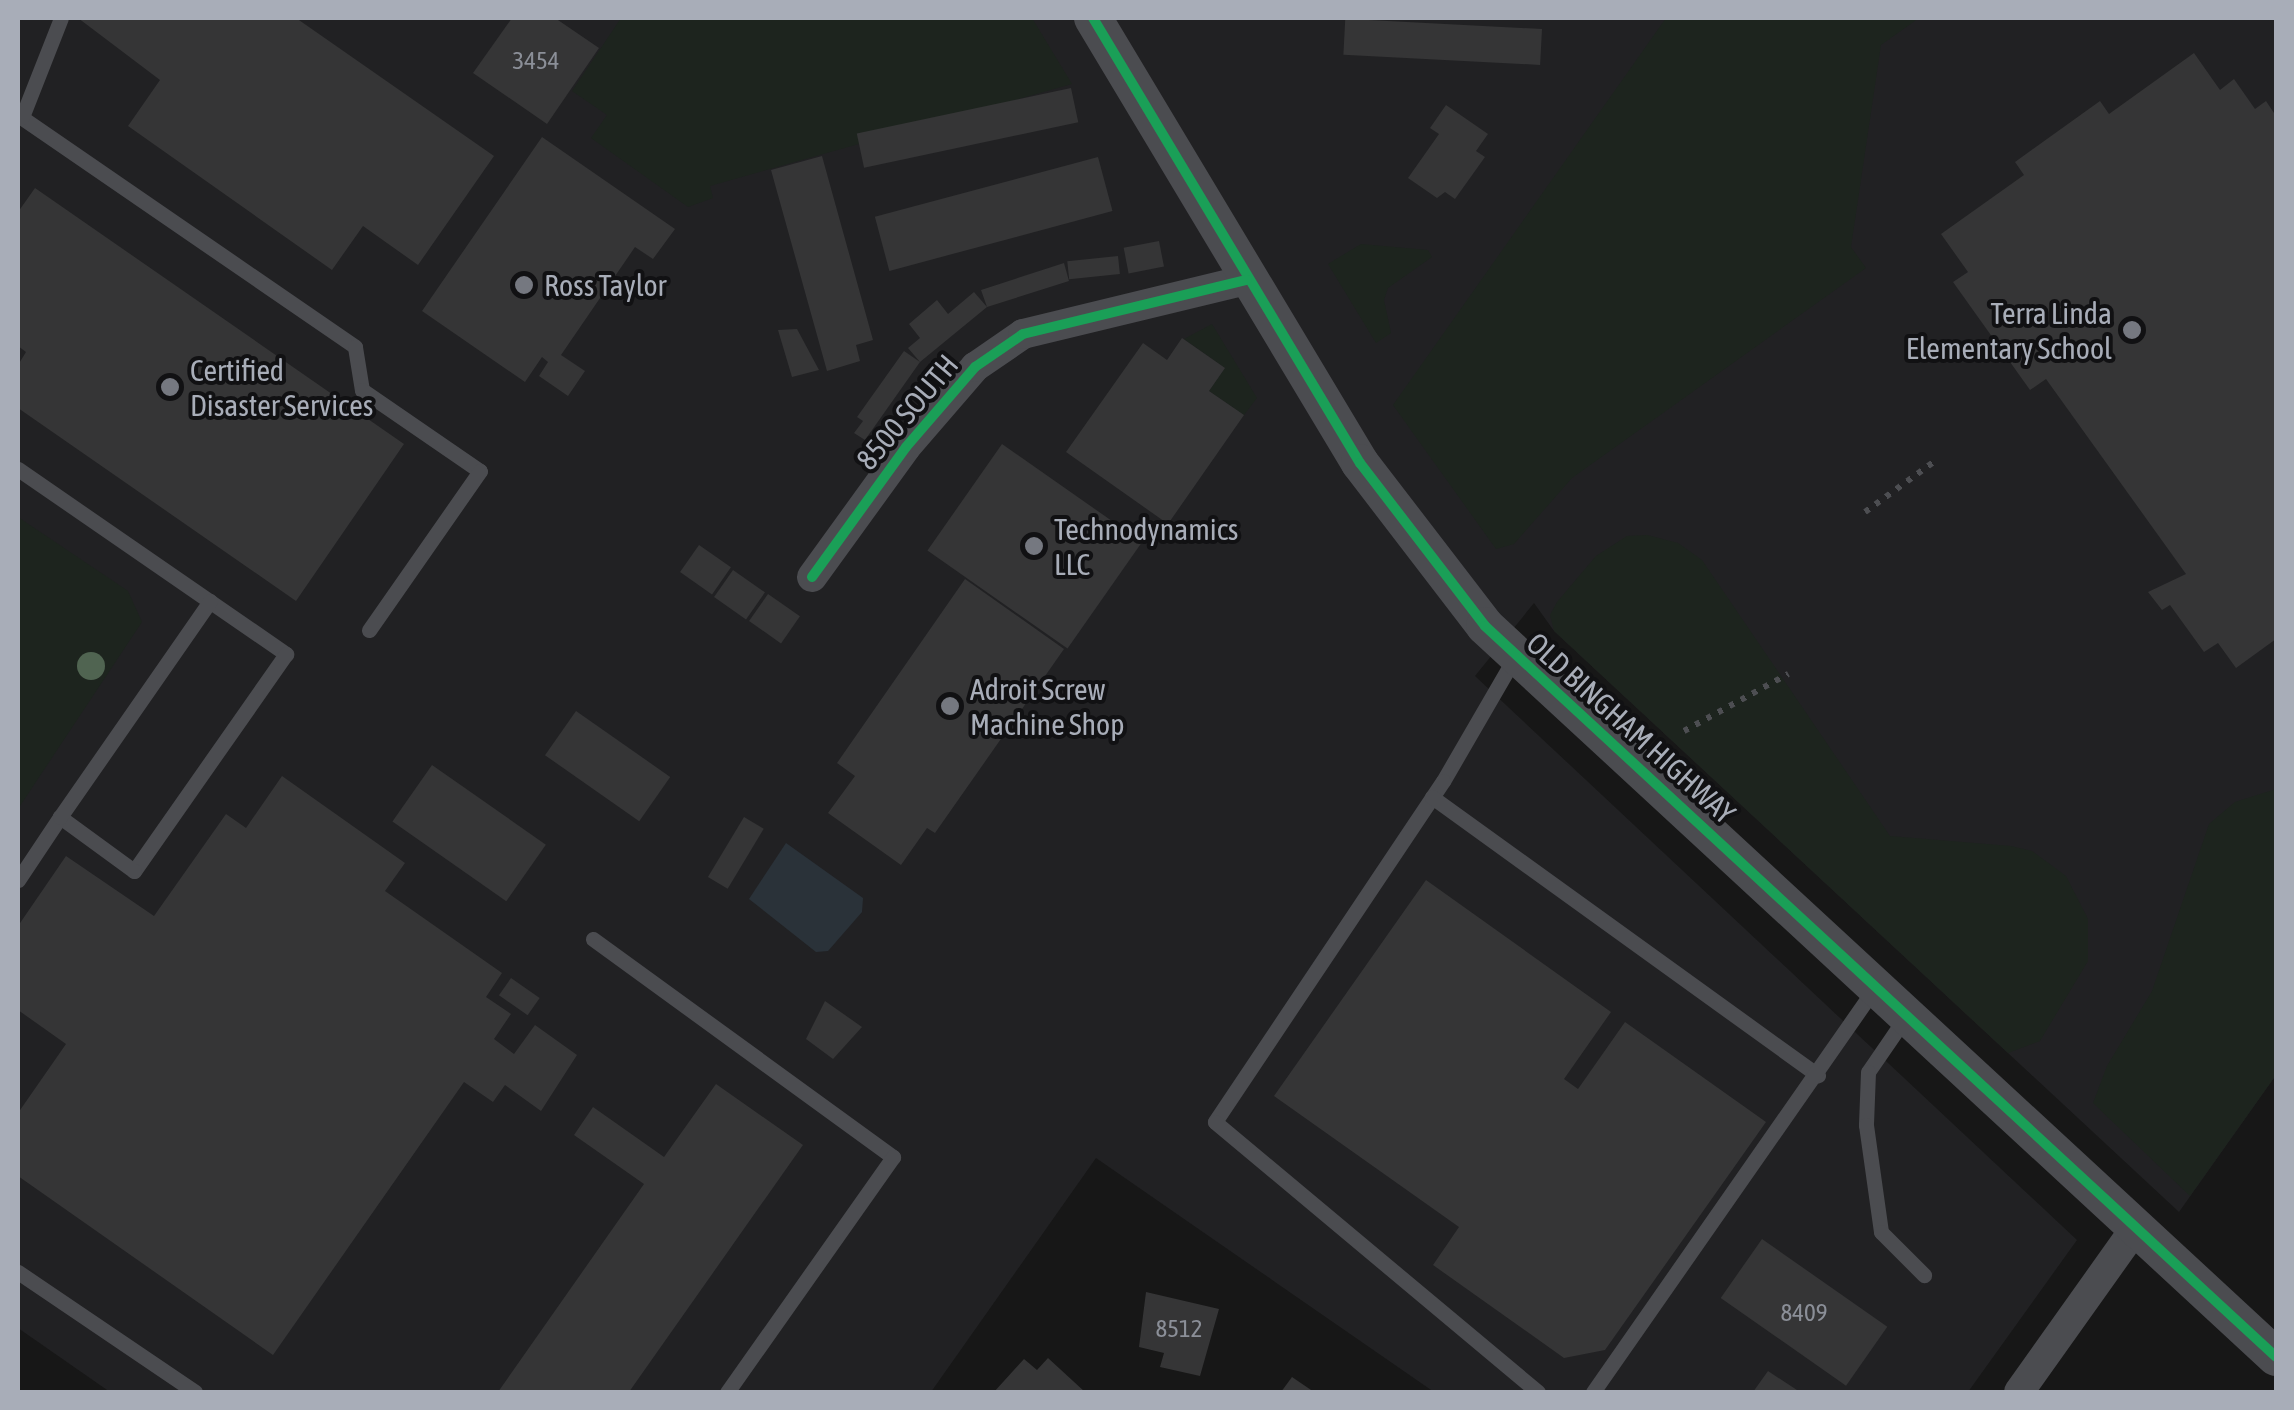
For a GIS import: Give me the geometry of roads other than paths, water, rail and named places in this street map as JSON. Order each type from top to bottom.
[{"type":"street","name":"OLD BINGHAM HIGHWAY","points":[[1093,18],[1248,280],[1419,547],[1515,657],[2276,1357]]},
{"type":"street","name":"8500 SOUTH","points":[[812,577],[906,447],[991,356],[1023,334],[1248,280]]},
{"type":"street","points":[[2019,1392],[2137,1226]]},
{"type":"lane","points":[[54,19],[20,116],[355,347],[362,390],[480,471],[369,630]]},
{"type":"lane","points":[[18,468],[286,654],[134,871],[60,817]]},
{"type":"lane","points":[[18,880],[210,601]]},
{"type":"lane","points":[[1515,657],[1432,796],[1215,1122],[1538,1392]]},
{"type":"lane","points":[[1432,796],[1818,1075]]},
{"type":"lane","points":[[593,939],[893,1157],[727,1392]]},
{"type":"lane","points":[[1593,1392],[1877,986]]},
{"type":"lane","points":[[1908,1015],[1868,1072],[1866,1125],[1881,1232],[1924,1274]]},
{"type":"lane","points":[[18,1272],[196,1392]]},
{"type":"place","name":"Ross Taylor","points":[[524,285]]},
{"type":"place","name":"Terra Linda Elementary School","points":[[2132,330]]},
{"type":"place","name":"Certified Disaster Services","points":[[170,387]]},
{"type":"place","name":"Technodynamics LLC","points":[[1034,546]]},
{"type":"place","name":"Adroit Screw Machine Shop","points":[[950,706]]}]
